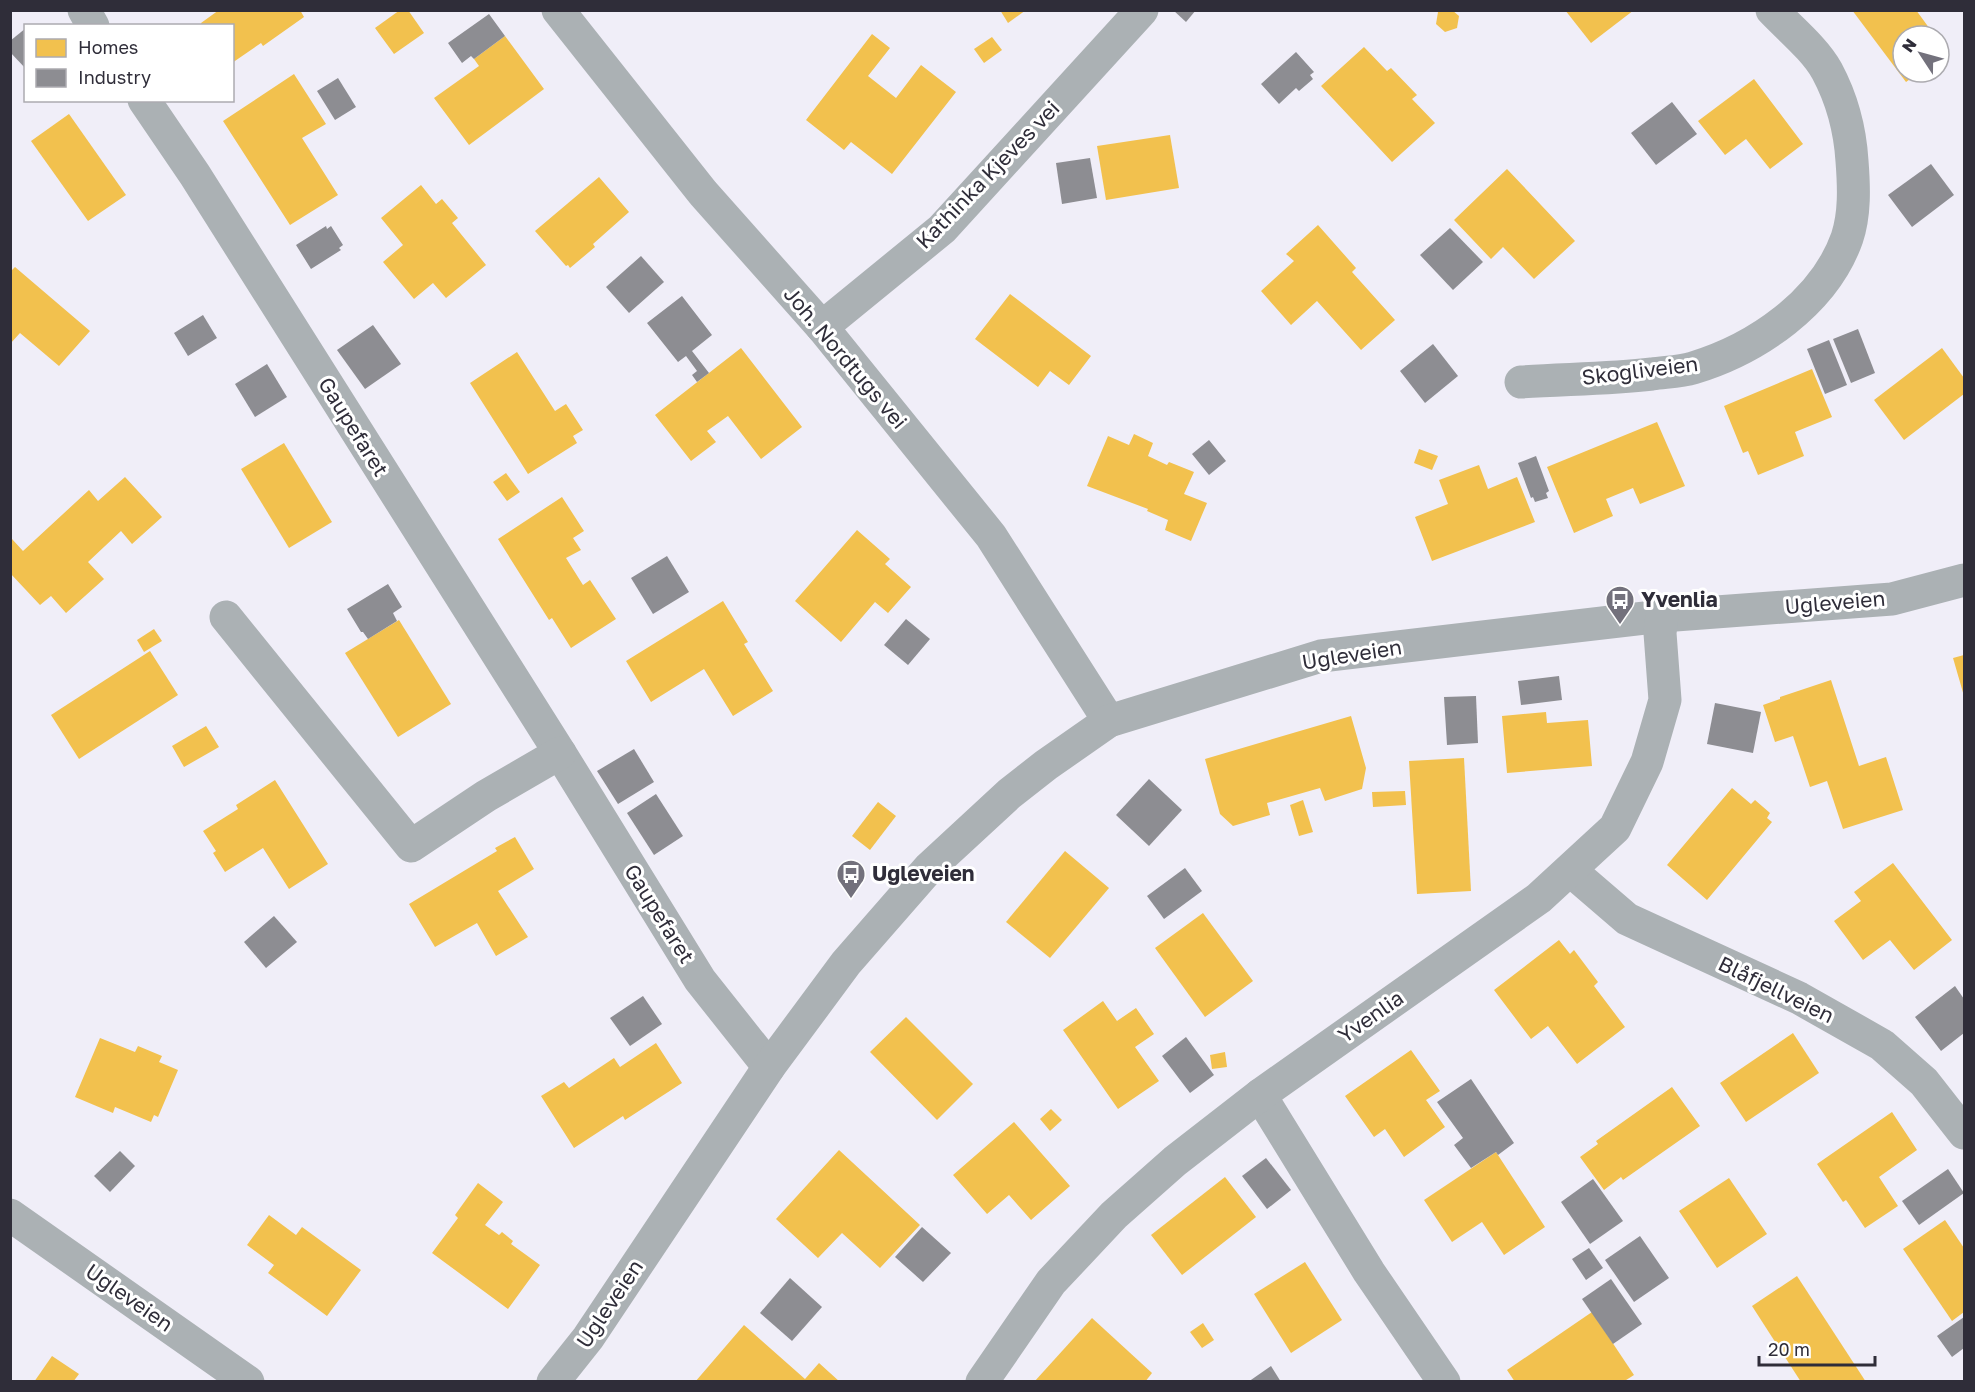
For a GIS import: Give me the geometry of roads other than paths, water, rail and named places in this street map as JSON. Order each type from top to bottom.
[{"type":"street","points":[[84,10],[92,24]]},
{"type":"street","name":"Joh. Nordtugs vei","points":[[558,10],[703,193],[822,327],[991,536],[1109,721]]},
{"type":"street","name":"Kathinka Kjeves vei","points":[[822,327],[942,229],[1142,10]]},
{"type":"street","name":"Skogliveien","points":[[1521,382],[1633,376],[1691,369],[1739,350],[1782,322],[1808,299],[1830,271],[1847,238],[1853,206],[1850,136],[1839,97],[1826,68],[1772,10]]},
{"type":"street","name":"Gaupefaret","points":[[145,102],[195,175],[561,753],[700,980],[770,1067]]},
{"type":"street","name":"Ugleveien","points":[[553,1382],[588,1338],[770,1067],[846,963],[929,868],[1009,794],[1109,721],[1321,656],[1662,616],[1892,599],[1965,580]]},
{"type":"street","name":"Yvenlia","points":[[982,1382],[1051,1282],[1114,1215],[1174,1161],[1260,1095],[1539,898],[1615,828],[1647,762],[1665,700],[1660,633],[1662,616]]},
{"type":"street","points":[[226,617],[411,846],[486,796],[561,753]]},
{"type":"street","name":"Blåfjellveien","points":[[1570,870],[1628,919],[1799,998],[1882,1045],[1924,1082],[1965,1132]]},
{"type":"street","points":[[1260,1095],[1369,1272],[1444,1382]]},
{"type":"street","name":"Ugleveien","points":[[10,1215],[248,1382]]},
{"type":"place","name":"Yvenlia","points":[[1620,626]]},
{"type":"place","name":"Ugleveien","points":[[851,900]]}]
